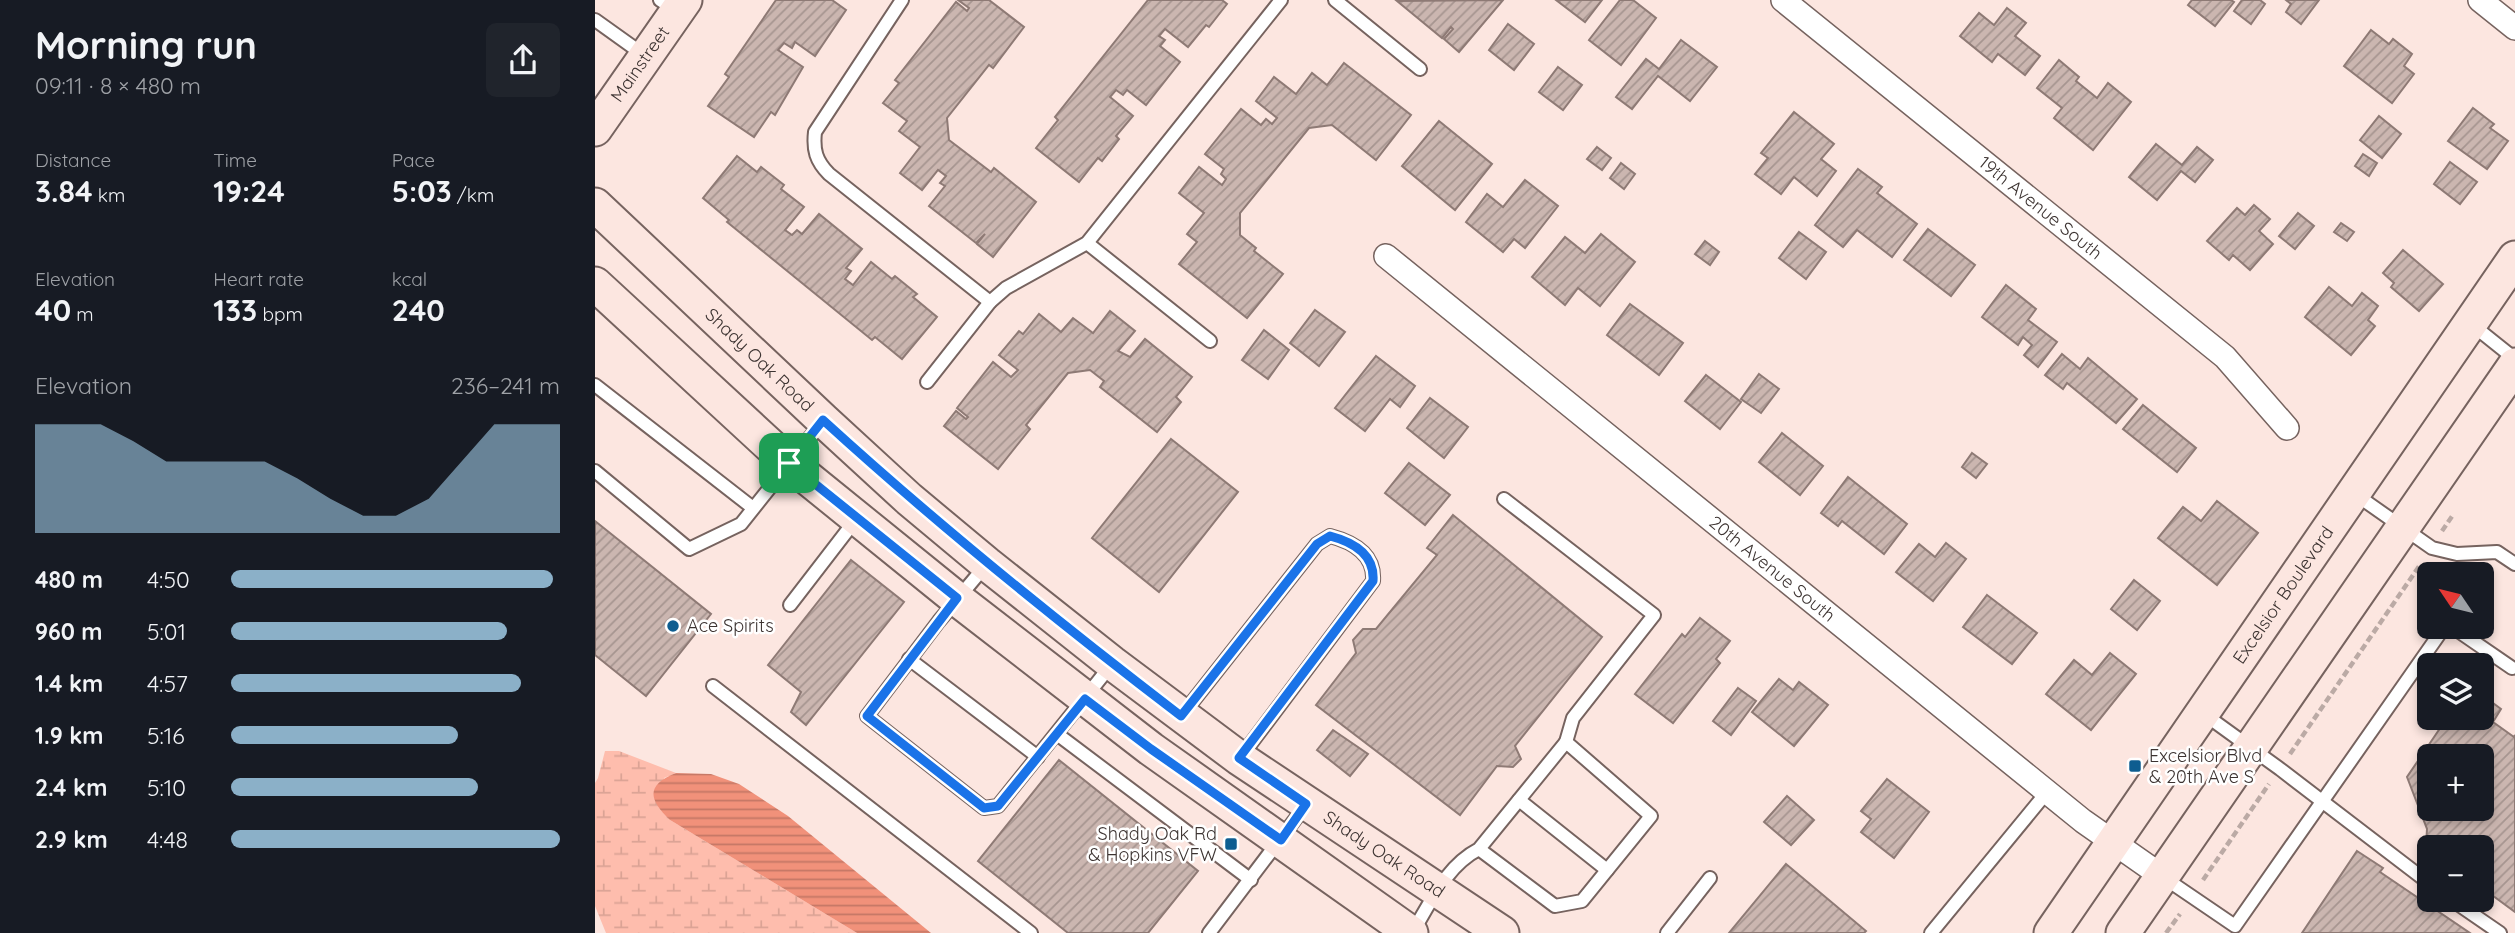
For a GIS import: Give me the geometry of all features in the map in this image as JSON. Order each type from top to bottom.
[{"type":"main road","name":"Mainstreet","points":[[595,129],[645,56],[674,4]]},
{"type":"main road","name":"Shady Oak Road","points":[[595,205],[909,499],[987,564],[1112,663],[1239,758],[1502,933]]},
{"type":"main road","name":"Excelsior Boulevard","points":[[2051,933],[2515,258]]},
{"type":"main road","points":[[595,284],[789,463],[957,598],[1151,749],[1411,933]]},
{"type":"main road","points":[[2123,933],[2515,365]]},
{"type":"main road","points":[[2026,933],[2113,843]]},
{"type":"street","name":"19th Avenue South","points":[[1783,0],[2225,357],[2287,429]]},
{"type":"street","points":[[2480,0],[2515,28]]},
{"type":"street","name":"20th Avenue South","points":[[1386,256],[2047,792],[2162,877]]},
{"type":"lane","points":[[902,0],[815,132],[813,145],[816,157],[829,174],[990,303]]},
{"type":"lane","points":[[927,382],[990,303],[1006,288],[1087,243],[1281,0]]},
{"type":"lane","points":[[1335,0],[1420,69]]},
{"type":"lane","points":[[595,20],[645,56]]},
{"type":"lane","points":[[1087,243],[1210,341]]},
{"type":"lane","points":[[2470,323],[2515,359]]},
{"type":"lane","points":[[595,385],[753,508]]},
{"type":"lane","points":[[595,471],[689,548],[741,524],[823,420]]},
{"type":"lane","points":[[2354,494],[2432,548],[2457,554],[2497,552],[2515,564]]},
{"type":"lane","points":[[1411,933],[1454,866],[1479,849],[1566,742],[1573,718],[1654,615],[1504,499]]},
{"type":"lane","points":[[790,605],[857,517]]},
{"type":"lane","points":[[1181,716],[1317,544],[1330,536],[1360,548],[1369,558],[1374,572],[1373,581],[1239,758]]},
{"type":"lane","points":[[987,564],[957,598],[867,716],[984,808],[998,806],[1112,663]]},
{"type":"lane","points":[[2162,877],[2192,896],[2233,930],[2436,639]]},
{"type":"lane","points":[[2470,639],[2512,668]]},
{"type":"lane","points":[[909,659],[1038,757]]},
{"type":"lane","points":[[713,686],[1031,933]]},
{"type":"lane","points":[[2203,714],[2417,874]]},
{"type":"lane","points":[[1057,734],[1251,880]]},
{"type":"lane","points":[[1479,849],[1555,906],[1582,901],[1651,816],[1566,742]]},
{"type":"lane","points":[[1931,933],[2047,792]]},
{"type":"lane","points":[[1519,800],[1607,870]]},
{"type":"lane","points":[[1209,933],[1306,804]]},
{"type":"lane","points":[[1667,933],[1710,878]]},
{"type":"lane","points":[[2469,912],[2500,933]]},
{"type":"path","points":[[2166,933],[2432,548],[2460,503]]},
{"type":"green space","points":[[605,751],[619,751],[676,773],[664,778],[670,820],[857,933],[606,933],[595,906],[595,783]]},
{"type":"shaded area","points":[[676,773],[711,774],[739,784],[788,816],[931,933],[857,933],[670,820],[657,805],[653,793],[659,782]]},
{"type":"building","points":[[776,0],[832,0],[846,10],[815,56],[795,42],[792,48],[784,43],[778,50],[803,67],[775,115],[771,112],[754,137],[708,106],[729,77],[725,74]]},
{"type":"building","points":[[958,0],[989,0],[1024,27],[993,68],[989,65],[947,118],[949,140],[991,172],[994,168],[1036,202],[993,257],[977,244],[985,234],[976,243],[929,206],[945,186],[940,183],[946,176],[938,170],[922,190],[900,173],[920,147],[899,131],[907,121],[883,103],[899,83],[895,80],[956,2],[967,11],[969,8]]},
{"type":"building","points":[[1148,0],[1222,0],[1227,4],[1209,27],[1206,25],[1188,47],[1165,29],[1159,36],[1165,40],[1160,46],[1180,62],[1146,105],[1127,90],[1123,95],[1116,90],[1110,97],[1133,116],[1116,136],[1119,139],[1102,161],[1098,158],[1079,182],[1036,148],[1058,120],[1055,117]]},
{"type":"building","points":[[1503,0],[1459,52],[1444,39],[1453,29],[1451,27],[1442,38],[1397,1]]},
{"type":"building","points":[[1556,0],[1602,0],[1585,22]]},
{"type":"building","points":[[1620,0],[1633,0],[1656,18],[1621,65],[1589,40]]},
{"type":"building","points":[[2192,0],[2234,2],[2215,26],[2188,5]]},
{"type":"building","points":[[2242,0],[2260,0],[2265,4],[2251,24],[2234,11]]},
{"type":"building","points":[[2286,0],[2319,0],[2301,24],[2286,12],[2291,4]]},
{"type":"building","points":[[2007,8],[2026,23],[2015,36],[2040,56],[2025,75],[1998,54],[1992,62],[1960,36],[1979,13],[1994,25]]},
{"type":"building","points":[[1508,24],[1534,44],[1514,70],[1489,50]]},
{"type":"building","points":[[2371,30],[2389,44],[2393,39],[2412,54],[2404,66],[2414,74],[2392,103],[2344,66]]},
{"type":"building","points":[[1681,40],[1717,67],[1690,101],[1658,76],[1632,109],[1616,97],[1646,59],[1659,69]]},
{"type":"building","points":[[2059,60],[2079,77],[2076,81],[2097,98],[2108,83],[2131,102],[2093,150],[2054,118],[2062,108],[2037,88]]},
{"type":"building","points":[[1344,63],[1411,115],[1376,160],[1332,125],[1309,128],[1240,213],[1240,235],[1256,248],[1254,251],[1283,274],[1247,318],[1179,264],[1197,242],[1187,234],[1204,213],[1179,193],[1199,167],[1222,185],[1226,179],[1221,174],[1224,169],[1205,154],[1241,109],[1261,125],[1266,119],[1272,124],[1277,118],[1256,101],[1274,77],[1296,94],[1312,73],[1327,85]]},
{"type":"building","points":[[1558,67],[1582,85],[1563,110],[1539,92]]},
{"type":"building","points":[[2473,108],[2494,124],[2490,128],[2508,141],[2487,169],[2448,141]]},
{"type":"building","points":[[1794,112],[1834,144],[1821,159],[1836,171],[1817,196],[1794,177],[1781,194],[1755,174],[1768,158],[1761,153]]},
{"type":"building","points":[[2379,116],[2401,134],[2382,158],[2360,140]]},
{"type":"building","points":[[1439,121],[1492,164],[1455,210],[1402,166]]},
{"type":"building","points":[[2156,144],[2182,165],[2197,147],[2213,160],[2195,182],[2181,171],[2157,200],[2129,177]]},
{"type":"building","points":[[1597,147],[1611,158],[1602,170],[1587,159]]},
{"type":"building","points":[[2363,154],[2377,163],[2369,176],[2355,166]]},
{"type":"building","points":[[737,156],[757,172],[761,167],[784,185],[781,189],[804,207],[785,230],[792,235],[797,230],[802,234],[819,214],[862,249],[846,268],[851,271],[845,279],[853,285],[871,262],[892,279],[895,276],[917,294],[913,297],[937,317],[902,359],[875,337],[872,340],[727,222],[729,220],[703,198]]},
{"type":"building","points":[[2450,162],[2477,182],[2460,204],[2434,184]]},
{"type":"building","points":[[1621,163],[1635,174],[1624,189],[1610,178]]},
{"type":"building","points":[[1858,169],[1882,187],[1877,193],[1917,224],[1892,257],[1857,230],[1843,247],[1815,225]]},
{"type":"building","points":[[1525,180],[1558,206],[1525,248],[1514,239],[1503,252],[1466,222],[1487,194],[1503,207]]},
{"type":"building","points":[[2254,205],[2270,219],[2259,231],[2273,244],[2250,270],[2233,255],[2229,260],[2207,241],[2237,208],[2245,215]]},
{"type":"building","points":[[2298,213],[2314,226],[2295,249],[2279,236]]},
{"type":"building","points":[[2341,223],[2354,232],[2347,241],[2334,232]]},
{"type":"building","points":[[1928,229],[1975,265],[1951,296],[1904,260]]},
{"type":"building","points":[[1799,232],[1826,252],[1806,279],[1779,258]]},
{"type":"building","points":[[1601,234],[1635,262],[1600,306],[1578,288],[1565,305],[1532,277],[1565,237],[1585,253]]},
{"type":"building","points":[[1705,241],[1719,252],[1710,265],[1695,254]]},
{"type":"building","points":[[2403,250],[2443,284],[2419,311],[2391,287],[2394,283],[2383,273]]},
{"type":"building","points":[[2006,285],[2036,309],[2028,320],[2057,342],[2038,367],[2024,355],[2032,345],[2023,337],[2018,345],[1982,317]]},
{"type":"building","points":[[2329,287],[2352,306],[2362,293],[2378,306],[2368,320],[2375,326],[2351,355],[2305,317]]},
{"type":"building","points":[[1630,304],[1683,343],[1659,375],[1607,335]]},
{"type":"building","points":[[1315,310],[1345,332],[1319,366],[1290,343]]},
{"type":"building","points":[[1110,311],[1135,331],[1118,351],[1130,357],[1145,339],[1192,377],[1176,397],[1181,402],[1157,432],[1100,387],[1104,381],[1090,370],[1068,373],[1026,425],[1030,429],[998,469],[944,426],[956,411],[966,419],[968,417],[957,408],[993,362],[1011,377],[1018,370],[999,355],[1019,331],[1023,334],[1039,314],[1061,332],[1073,318],[1093,333]]},
{"type":"building","points":[[1264,330],[1289,350],[1268,379],[1242,360]]},
{"type":"building","points":[[2062,354],[2080,369],[2088,358],[2137,399],[2116,423],[2067,383],[2063,389],[2045,375]]},
{"type":"building","points":[[1376,356],[1415,386],[1400,407],[1390,399],[1365,431],[1335,408]]},
{"type":"building","points":[[1759,374],[1779,389],[1761,413],[1741,399]]},
{"type":"building","points":[[1706,375],[1741,402],[1720,429],[1685,401]]},
{"type":"building","points":[[1430,398],[1468,427],[1444,458],[1407,428]]},
{"type":"building","points":[[2143,405],[2196,448],[2177,472],[2123,429]]},
{"type":"building","points":[[1782,433],[1823,466],[1800,495],[1759,462]]},
{"type":"building","points":[[1171,439],[1238,492],[1159,592],[1092,538]]},
{"type":"building","points":[[1972,453],[1987,464],[1976,478],[1962,467]]},
{"type":"building","points":[[1409,463],[1450,495],[1425,525],[1385,493]]},
{"type":"building","points":[[1848,477],[1907,524],[1884,554],[1842,521],[1838,526],[1821,513]]},
{"type":"building","points":[[2217,501],[2258,533],[2217,585],[2158,538],[2183,507],[2201,521]]},
{"type":"building","points":[[1453,515],[1602,637],[1515,746],[1521,759],[1513,767],[1497,766],[1460,815],[1316,705],[1356,653],[1353,640],[1363,629],[1376,629],[1437,555],[1427,548]]},
{"type":"building","points":[[595,521],[711,614],[646,696],[595,655]]},
{"type":"building","points":[[1946,543],[1966,559],[1933,601],[1896,572],[1919,544],[1935,557]]},
{"type":"building","points":[[851,560],[904,602],[806,725],[791,712],[801,692],[768,665]]},
{"type":"building","points":[[2134,580],[2160,601],[2137,630],[2111,609]]},
{"type":"building","points":[[1987,595],[2037,633],[2012,664],[1963,627]]},
{"type":"building","points":[[1700,618],[1730,641],[1716,659],[1720,663],[1673,723],[1635,694],[1682,634],[1685,637]]},
{"type":"building","points":[[2110,653],[2136,674],[2091,730],[2046,694],[2074,660],[2092,675]]},
{"type":"building","points":[[1779,679],[1793,690],[1799,682],[1828,705],[1794,746],[1752,712]]},
{"type":"building","points":[[1738,688],[1756,701],[1731,735],[1713,721]]},
{"type":"building","points":[[2494,704],[2501,709],[2494,720]]},
{"type":"building","points":[[2494,723],[2514,737],[2515,735],[2515,912],[2494,897],[2494,835],[2427,835],[2424,821],[2494,821],[2494,744],[2429,744],[2439,730],[2494,730]]},
{"type":"building","points":[[1333,730],[1368,754],[1350,776],[1317,750]]},
{"type":"building","points":[[1059,760],[1198,871],[1148,933],[1068,933],[978,861]]},
{"type":"building","points":[[2417,762],[2417,803],[2407,777]]},
{"type":"building","points":[[1887,779],[1929,812],[1894,858],[1861,832],[1871,819],[1861,811]]},
{"type":"building","points":[[1787,796],[1814,820],[1791,845],[1764,822]]},
{"type":"building","points":[[2357,851],[2383,868],[2380,872],[2417,897],[2417,912],[2439,912],[2470,933],[2302,933]]},
{"type":"building","points":[[1786,864],[1866,931],[1729,933]]},
{"type":"place","name":"Ace Spirits","points":[[673,626]]},
{"type":"place","name":"Excelsior Blvd & 20th Ave S","points":[[2135,766]]},
{"type":"place","name":"Shady Oak Rd & Hopkins VFW","points":[[1231,844]]},
{"type":"route","points":[[823,420],[909,499],[987,564],[1181,716],[1317,544],[1330,536],[1360,548],[1369,558],[1374,572],[1373,581],[1239,758],[1306,804],[1281,840],[1085,699],[998,806],[984,808],[867,716],[957,598],[789,463],[823,420]]}]
